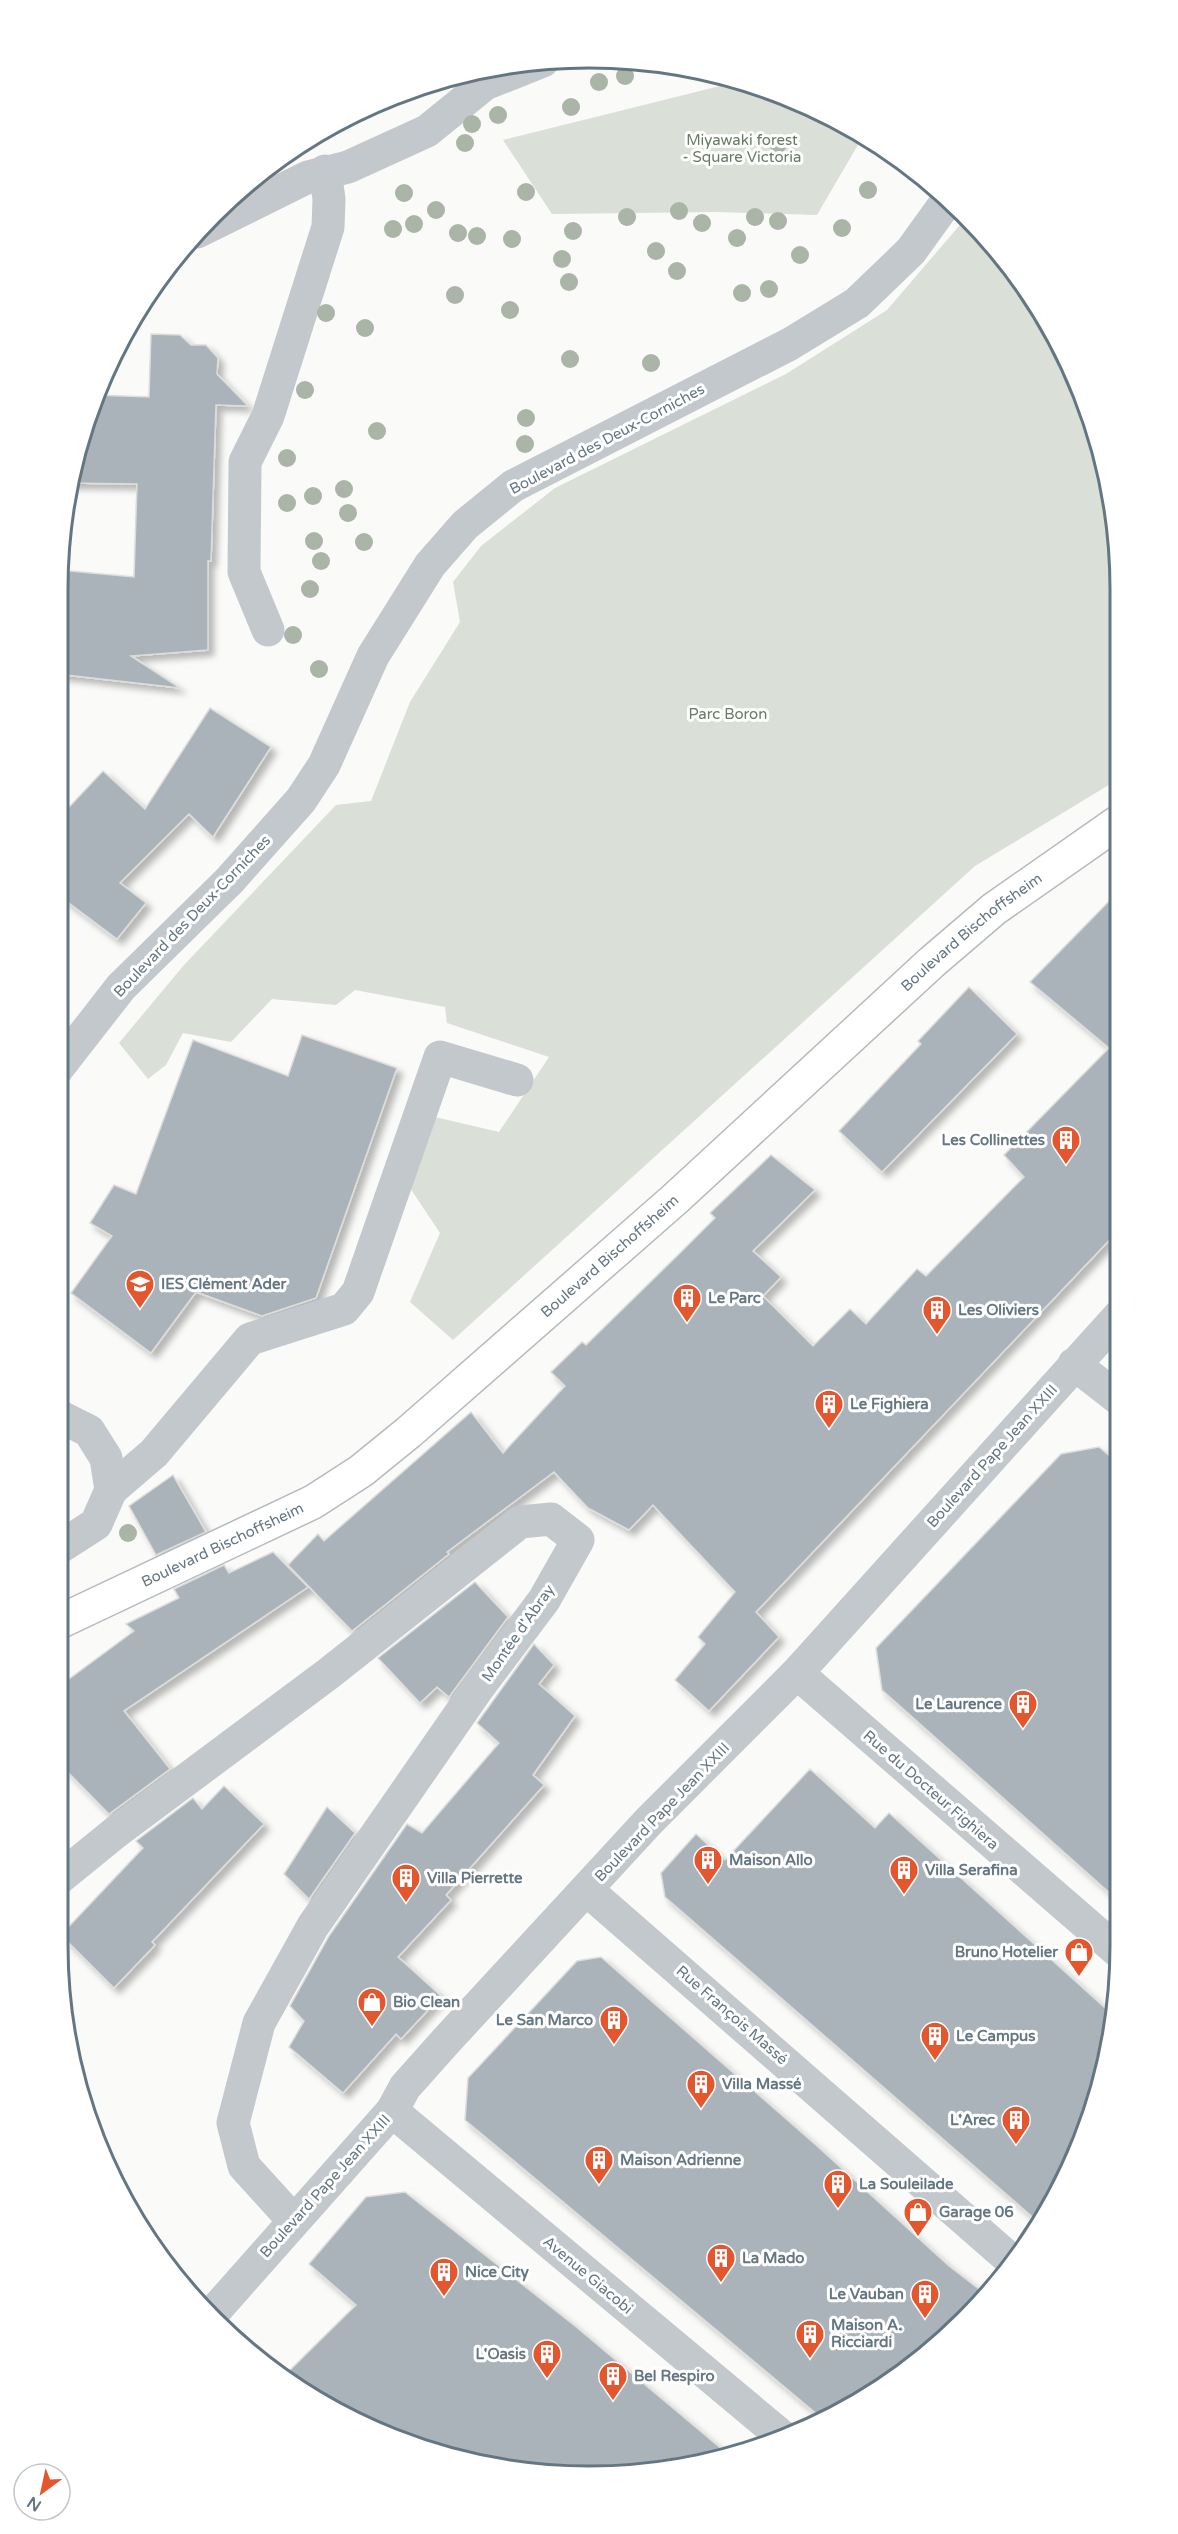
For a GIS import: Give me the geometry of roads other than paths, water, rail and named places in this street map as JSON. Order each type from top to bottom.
[{"type":"main road","name":"Boulevard Bischoffsheim","points":[[68,1618],[313,1502],[361,1471],[409,1432],[659,1214],[932,962],[994,909],[1110,828]]},
{"type":"street","points":[[220,220],[260,199],[325,171],[348,167],[427,131],[485,84],[513,73]]},
{"type":"street","points":[[268,630],[244,572],[245,462],[268,416],[328,227],[329,199],[325,171]]},
{"type":"street","name":"Boulevard des Deux-Corniches","points":[[68,1055],[121,987],[230,880],[301,800],[324,765],[373,656],[430,565],[465,525],[513,486],[790,344],[857,303],[911,251],[943,206]]},
{"type":"street","points":[[68,1542],[96,1524],[111,1490],[154,1453],[250,1339],[344,1309],[358,1292],[440,1057],[517,1080]]},
{"type":"street","name":"Boulevard Pape Jean XXIII","points":[[216,2310],[392,2111],[405,2087],[649,1821],[797,1673],[1110,1326]]},
{"type":"street","points":[[1074,1364],[1110,1392]]},
{"type":"street","points":[[68,1420],[89,1431],[106,1458],[111,1490]]},
{"type":"street","name":"Montée d'Abray","points":[[68,1871],[116,1832],[328,1674],[520,1522],[551,1519],[578,1540],[544,1600],[478,1688],[313,1926],[259,2024],[233,2123],[244,2166],[293,2220]]},
{"type":"street","name":"Rue du Docteur Fighiera","points":[[797,1673],[1110,1944]]},
{"type":"street","name":"Rue François Massé","points":[[587,1890],[1007,2257]]},
{"type":"street","name":"Avenue Giacobi","points":[[392,2111],[776,2432]]},
{"type":"place","name":"Les Collinettes","points":[[1066,1166]]},
{"type":"place","name":"IES Clément Ader","points":[[140,1310]]},
{"type":"place","name":"Le Parc","points":[[687,1324]]},
{"type":"place","name":"Les Oliviers","points":[[937,1336]]},
{"type":"place","name":"Le Fighiera","points":[[829,1430]]},
{"type":"place","name":"Le Laurence","points":[[1023,1730]]},
{"type":"place","name":"Maison Allo","points":[[708,1886]]},
{"type":"place","name":"Villa Serafina","points":[[904,1896]]},
{"type":"place","name":"Villa Pierrette","points":[[406,1904]]},
{"type":"place","name":"Bruno Hotelier","points":[[1079,1978]]},
{"type":"place","name":"Bio Clean","points":[[372,2028]]},
{"type":"place","name":"Le San Marco","points":[[614,2046]]},
{"type":"place","name":"Le Campus","points":[[935,2062]]},
{"type":"place","name":"Villa Massé","points":[[701,2110]]},
{"type":"place","name":"L'Arec","points":[[1016,2146]]},
{"type":"place","name":"Maison Adrienne","points":[[599,2186]]},
{"type":"place","name":"La Souleilade","points":[[838,2210]]},
{"type":"place","name":"Garage 06","points":[[918,2238]]},
{"type":"place","name":"La Mado","points":[[721,2284]]},
{"type":"place","name":"Nice City","points":[[444,2298]]},
{"type":"place","name":"Le Vauban","points":[[925,2320]]},
{"type":"place","name":"Maison A. Ricciardi","points":[[810,2360]]},
{"type":"place","name":"L'Oasis","points":[[547,2380]]},
{"type":"place","name":"Bel Respiro","points":[[613,2402]]},
{"type":"park label","name":"Miyawaki forest - Square Victoria","points":[[742,148]]},
{"type":"park label","name":"Parc Boron","points":[[728,714]]}]
